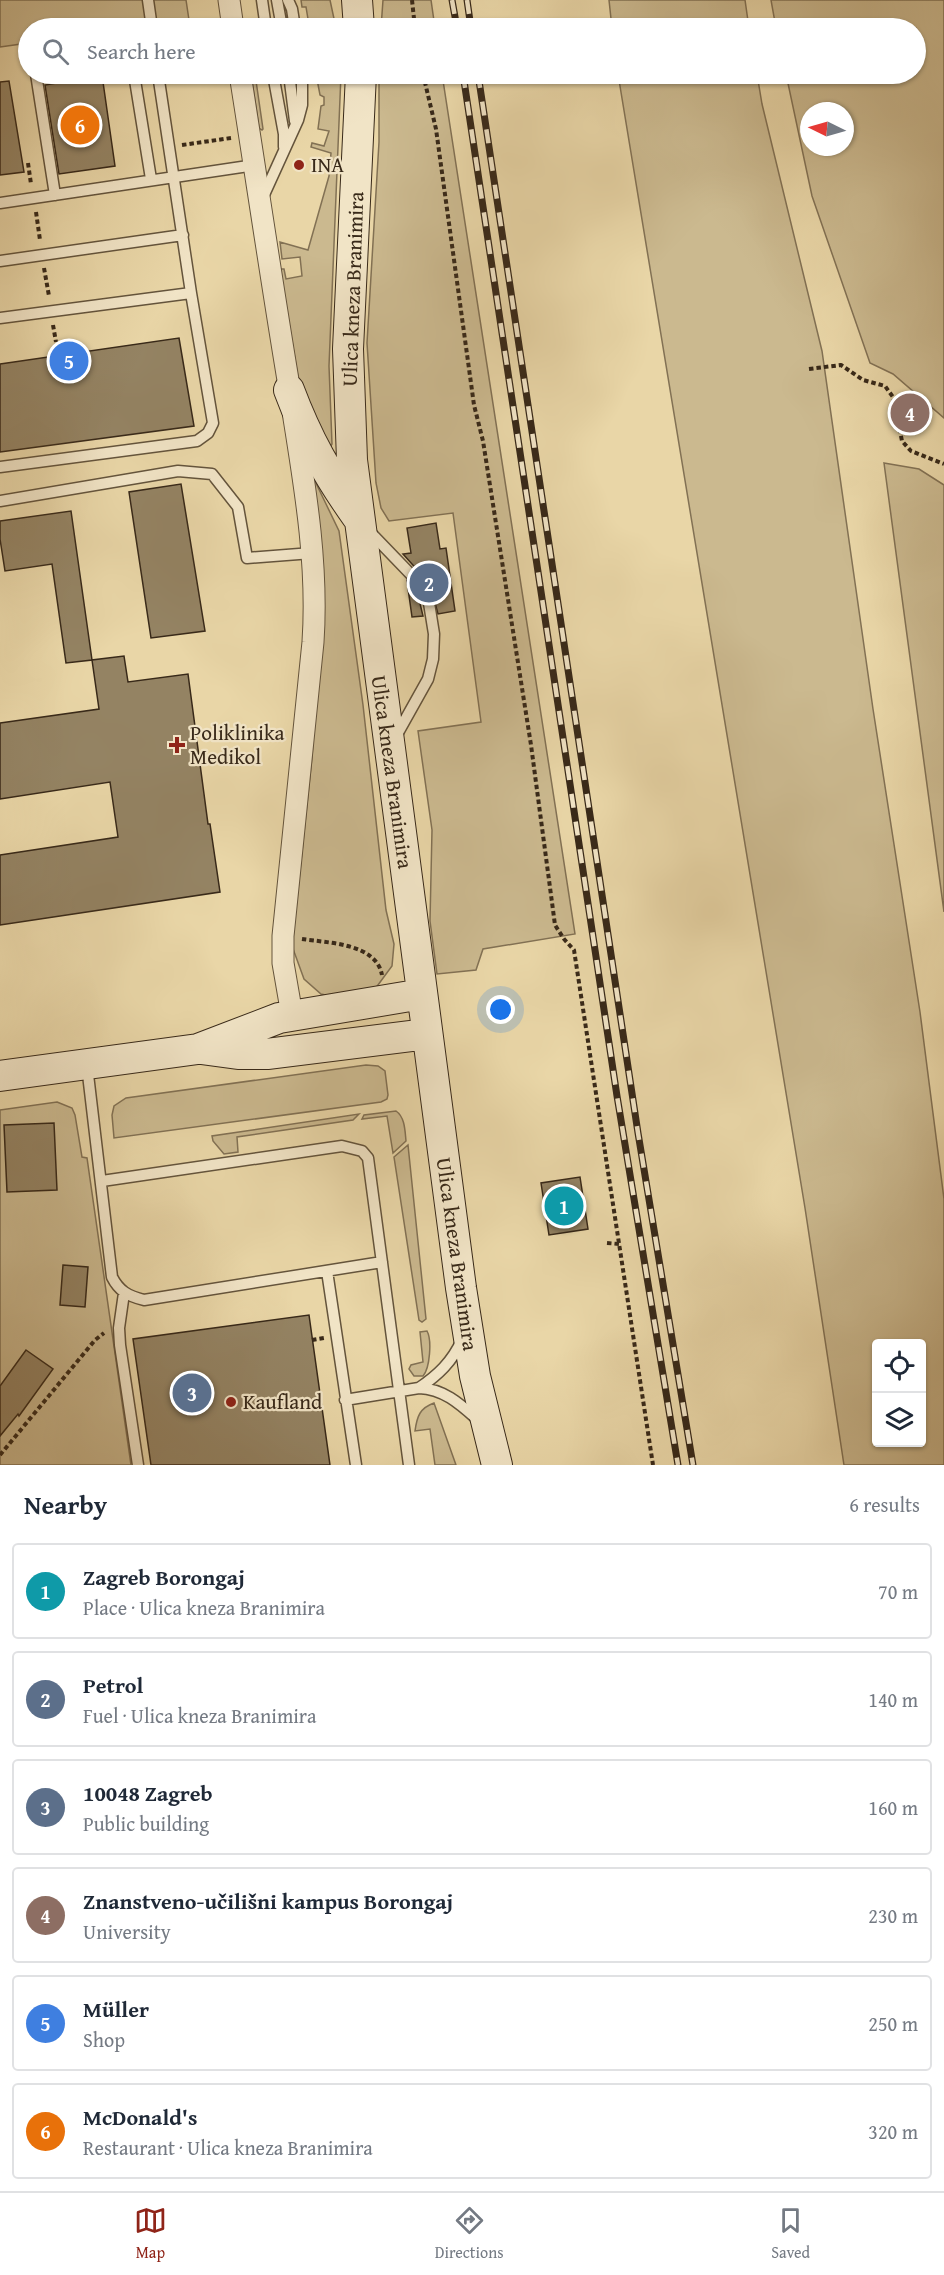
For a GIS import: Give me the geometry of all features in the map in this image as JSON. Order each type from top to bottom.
[{"type":"main road","points":[[357,0],[358,18]]},
{"type":"main road","name":"Ulica kneza Branimira","points":[[361,84],[348,349],[352,460],[467,1326],[475,1376],[497,1465]]},
{"type":"main road","points":[[289,390],[305,432],[325,469],[359,520]]},
{"type":"main road","points":[[0,1076],[198,1049],[261,1024],[292,1015],[422,994]]},
{"type":"main road","points":[[198,1049],[238,1054],[267,1054],[427,1034]]},
{"type":"street","points":[[229,0],[232,18]]},
{"type":"street","points":[[242,84],[304,482],[312,553],[313,642],[283,936],[283,963],[292,1015]]},
{"type":"lane","points":[[148,0],[151,18]]},
{"type":"lane","points":[[262,0],[265,18]]},
{"type":"lane","points":[[277,0],[280,18]]},
{"type":"lane","points":[[288,0],[293,18]]},
{"type":"lane","points":[[38,84],[55,195]]},
{"type":"lane","points":[[136,84],[151,179]]},
{"type":"lane","points":[[0,467],[197,441],[208,433],[213,423],[159,84]]},
{"type":"lane","points":[[275,84],[284,134],[284,150]]},
{"type":"lane","points":[[290,84],[296,125]]},
{"type":"lane","points":[[260,203],[296,125],[303,105],[302,84]]},
{"type":"lane","points":[[0,203],[255,165]]},
{"type":"lane","points":[[0,261],[183,235]]},
{"type":"lane","points":[[0,318],[191,293]]},
{"type":"lane","points":[[0,501],[178,471],[212,474],[238,507],[247,558],[312,553]]},
{"type":"lane","points":[[359,520],[423,588],[429,603],[434,634],[433,659],[428,679],[389,749]]},
{"type":"lane","points":[[87,1064],[112,1277],[117,1288],[124,1293],[144,1299],[382,1262]]},
{"type":"lane","points":[[102,1181],[342,1146],[362,1151],[368,1158],[409,1465]]},
{"type":"lane","points":[[327,1271],[356,1465]]},
{"type":"lane","points":[[124,1293],[119,1328],[120,1345],[138,1465]]},
{"type":"lane","points":[[419,1388],[436,1377],[445,1367],[461,1343],[467,1326]]},
{"type":"lane","points":[[345,1400],[419,1388],[437,1391],[450,1397],[487,1428]]},
{"type":"path","points":[[412,0],[414,18]]},
{"type":"path","points":[[425,84],[436,129],[474,405],[483,441],[531,745],[555,925],[574,950],[653,1465]]},
{"type":"path","points":[[181,146],[235,138]]},
{"type":"path","points":[[809,369],[841,365],[863,380],[885,386],[893,397],[902,441],[911,451],[944,464]]},
{"type":"path","points":[[292,937],[340,944],[372,956],[380,966],[383,982]]},
{"type":"path","points":[[607,1243],[619,1244]]},
{"type":"path","points":[[0,1455],[94,1340],[106,1332],[119,1328]]},
{"type":"shaded area","points":[[0,0],[186,0],[189,18],[18,18],[18,44],[0,47]]},
{"type":"shaded area","points":[[301,0],[330,0],[334,18],[308,18],[306,7],[302,7]]},
{"type":"shaded area","points":[[383,0],[431,0],[434,18],[382,18]]},
{"type":"shaded area","points":[[609,0],[745,0],[748,18],[611,18]]},
{"type":"shaded area","points":[[771,0],[944,0],[944,418],[893,374],[870,363],[812,196],[803,156],[854,156],[854,102],[800,102],[800,140],[788,84],[926,84],[926,18],[774,18]]},
{"type":"shaded area","points":[[252,84],[256,84],[263,129],[259,128]]},
{"type":"shaded area","points":[[318,84],[341,84],[329,366],[332,444],[329,449],[299,383],[280,269],[284,269],[286,279],[302,276],[300,257],[282,259],[280,242],[308,250],[329,176],[331,153],[311,147],[312,143],[324,146],[329,131],[318,129],[321,106],[324,105],[324,97],[320,95]]},
{"type":"shaded area","points":[[379,84],[444,84],[575,934],[483,949],[476,970],[437,974],[430,921],[432,830],[418,731],[481,722],[453,513],[389,521],[381,508],[376,483],[367,343],[379,142]]},
{"type":"shaded area","points":[[620,84],[759,84],[822,351],[873,709],[920,1012],[944,1199],[944,1465],[844,1465],[805,1208]]},
{"type":"shaded area","points":[[884,463],[919,469],[944,485],[944,912]]},
{"type":"shaded area","points":[[314,479],[339,531],[363,705],[386,910],[394,944],[392,966],[375,989],[343,999],[321,994],[304,979],[292,946],[312,757],[322,607]]},
{"type":"shaded area","points":[[366,1065],[378,1066],[385,1071],[387,1099],[381,1102],[114,1138],[112,1115],[114,1106],[126,1098]]},
{"type":"shaded area","points":[[57,1102],[72,1108],[82,1157],[87,1158],[131,1465],[0,1465],[0,1110]]},
{"type":"shaded area","points":[[396,1111],[403,1120],[406,1141],[393,1153],[387,1116],[362,1119],[364,1115]]},
{"type":"shaded area","points":[[359,1114],[353,1120],[237,1137],[238,1152],[224,1154],[213,1141],[212,1136]]},
{"type":"shaded area","points":[[408,1145],[426,1319],[422,1322],[419,1320],[394,1157]]},
{"type":"shaded area","points":[[427,1331],[430,1347],[429,1361],[423,1376],[414,1376],[409,1369],[411,1365],[423,1362],[420,1332]]},
{"type":"shaded area","points":[[434,1403],[456,1465],[435,1465],[430,1429],[415,1431],[420,1413],[425,1407]]},
{"type":"building","points":[[9,81],[24,172],[0,175],[0,82]]},
{"type":"building","points":[[103,84],[115,166],[59,174],[45,85]]},
{"type":"building","points":[[179,338],[194,426],[0,452],[0,364]]},
{"type":"building","points":[[181,484],[205,631],[151,638],[129,492]]},
{"type":"building","points":[[71,511],[92,660],[66,663],[52,564],[5,571],[0,521]]},
{"type":"building","points":[[436,523],[440,549],[446,548],[455,611],[438,614],[430,584],[403,554],[411,553],[407,528]]},
{"type":"building","points":[[407,581],[417,591],[423,616],[412,617]]},
{"type":"building","points":[[124,656],[128,682],[188,674],[208,824],[210,824],[220,892],[0,925],[0,855],[118,837],[110,782],[0,799],[0,723],[99,709],[92,660]]},
{"type":"building","points":[[54,1123],[57,1190],[7,1192],[4,1125]]},
{"type":"building","points":[[580,1177],[588,1229],[549,1235],[541,1183]]},
{"type":"building","points":[[63,1265],[88,1267],[85,1307],[60,1305]]},
{"type":"building","name":"Kaufland","points":[[309,1315],[330,1465],[151,1465],[133,1339]]},
{"type":"building","points":[[26,1350],[53,1369],[19,1416],[18,1414],[0,1436],[0,1386]]},
{"type":"railway","points":[[452,0],[455,18]]},
{"type":"railway","points":[[467,0],[470,18]]},
{"type":"railway","points":[[465,84],[617,1096],[678,1465]]},
{"type":"railway","points":[[480,84],[638,1133],[693,1465]]},
{"type":"place","name":"McDonald's","points":[[80,125]]},
{"type":"place","name":"INA","points":[[299,165]]},
{"type":"place","name":"Müller","points":[[69,361]]},
{"type":"place","name":"Znanstveno-učilišni kampus Borongaj","points":[[910,413]]},
{"type":"place","name":"Petrol","points":[[429,583]]},
{"type":"place","name":"Poliklinika Medikol","points":[[177,745]]},
{"type":"place","name":"Zagreb Borongaj","points":[[564,1206]]},
{"type":"place","name":"10048 Zagreb","points":[[192,1393]]},
{"type":"place","name":"Kaufland","points":[[231,1402]]}]
